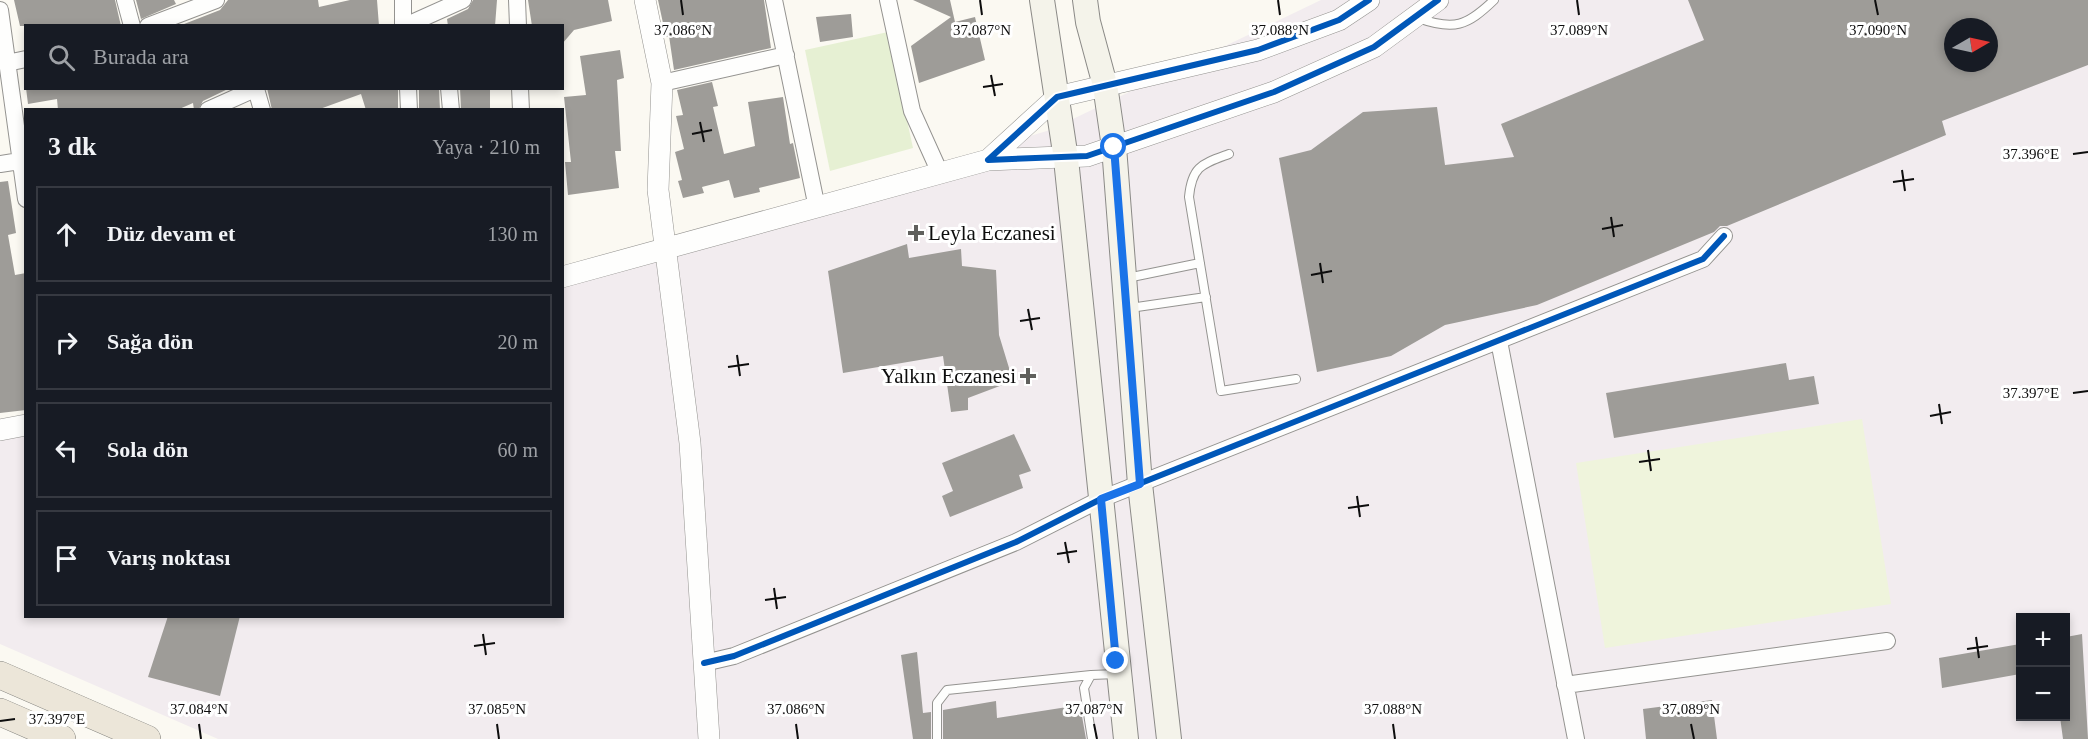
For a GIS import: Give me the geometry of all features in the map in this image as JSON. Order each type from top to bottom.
[{"type":"main road","points":[[1042,0],[1066,159],[1126,739]]},
{"type":"main road","points":[[1085,0],[1088,22],[1105,85],[1114,147],[1140,484],[1169,739]]},
{"type":"main road","points":[[0,675],[147,739]]},
{"type":"main road","points":[[0,712],[62,739]]},
{"type":"street","points":[[125,0],[131,24]]},
{"type":"street","points":[[153,24],[216,0]]},
{"type":"street","points":[[403,0],[404,24]]},
{"type":"street","points":[[413,24],[443,17],[463,0]]},
{"type":"street","points":[[517,0],[518,24]]},
{"type":"street","points":[[645,0],[662,83],[658,190],[690,443],[709,739]]},
{"type":"street","points":[[777,0],[817,208]]},
{"type":"street","points":[[888,0],[912,111],[940,173]]},
{"type":"street","points":[[988,160],[1057,97],[1258,50],[1339,20],[1369,0]]},
{"type":"street","points":[[564,276],[988,160],[1066,159],[1087,156],[1274,93],[1374,46],[1438,0]]},
{"type":"street","points":[[0,10],[24,180]]},
{"type":"street","points":[[662,83],[786,55]]},
{"type":"street","points":[[7,63],[24,59]]},
{"type":"street","points":[[213,108],[254,90]]},
{"type":"street","points":[[256,90],[261,108]]},
{"type":"street","points":[[408,90],[410,108]]},
{"type":"street","points":[[449,90],[451,108]]},
{"type":"street","points":[[520,90],[521,108]]},
{"type":"street","points":[[0,164],[22,161]]},
{"type":"street","points":[[704,663],[734,656],[1016,542],[1101,499],[1702,259],[1725,236]]},
{"type":"street","points":[[1499,340],[1576,739]]},
{"type":"street","points":[[0,430],[24,425]]},
{"type":"street","points":[[1565,684],[1887,640]]},
{"type":"lane","points":[[1414,17],[1443,27],[1474,19],[1494,0]]},
{"type":"lane","points":[[1229,154],[1203,164],[1191,178],[1189,197],[1221,391],[1296,379]]},
{"type":"lane","points":[[1124,278],[1200,263]]},
{"type":"lane","points":[[1126,309],[1206,297]]},
{"type":"lane","points":[[936,739],[937,703],[947,690],[1118,674]]},
{"type":"lane","points":[[1091,675],[1084,687],[1092,739]]},
{"type":"shaded area","points":[[1321,0],[2088,0],[2088,739],[218,739],[0,644],[0,433],[24,428],[24,618],[564,618],[564,278],[1050,130]]},
{"type":"green space","points":[[888,32],[913,148],[830,171],[805,50]]},
{"type":"green space","points":[[1862,419],[1891,604],[1605,648],[1576,463]]},
{"type":"building","points":[[14,0],[115,0],[121,24],[24,24],[20,26]]},
{"type":"building","points":[[136,0],[174,0],[176,4],[141,19]]},
{"type":"building","points":[[228,0],[318,0],[319,7],[350,0],[377,0],[379,24],[184,24],[220,10]]},
{"type":"building","points":[[473,0],[497,0],[495,24],[448,24],[447,19],[468,9]]},
{"type":"building","points":[[528,0],[608,0],[612,21],[574,30],[564,42],[564,24],[532,24]]},
{"type":"building","points":[[658,0],[764,0],[771,48],[674,70],[669,36],[666,37]]},
{"type":"building","points":[[913,0],[950,0],[955,22],[975,17],[985,60],[919,83],[911,46],[951,17]]},
{"type":"building","points":[[1688,0],[2088,0],[2088,65],[1942,121],[1946,135],[1727,226],[1720,226],[1714,232],[1537,305],[1445,325],[1391,356],[1317,372],[1279,158],[1311,150],[1363,112],[1437,107],[1445,165],[1514,157],[1501,124],[1704,40]]},
{"type":"building","points":[[851,14],[853,37],[820,42],[816,17]]},
{"type":"building","points":[[620,50],[624,78],[617,80],[621,151],[615,151],[619,188],[568,195],[565,162],[571,162],[564,97],[586,95],[580,56]]},
{"type":"building","points":[[712,82],[718,106],[713,107],[724,154],[755,146],[748,102],[783,97],[790,144],[793,143],[800,178],[759,188],[760,192],[734,198],[729,180],[702,187],[704,193],[683,198],[678,181],[682,180],[675,152],[684,149],[676,116],[683,115],[677,90]]},
{"type":"building","points":[[26,90],[226,90],[203,101],[199,108],[194,108],[193,103],[182,108],[58,108],[57,99],[28,104]]},
{"type":"building","points":[[267,90],[398,90],[398,108],[365,108],[361,94],[322,108],[272,108]]},
{"type":"building","points":[[419,90],[439,90],[440,108],[419,108]]},
{"type":"building","points":[[460,90],[490,90],[490,108],[461,108]]},
{"type":"building","points":[[8,181],[16,233],[8,235],[15,275],[24,273],[24,410],[0,413],[0,182]]},
{"type":"building","points":[[907,244],[909,258],[961,249],[962,266],[996,270],[999,335],[1013,381],[968,398],[968,410],[951,412],[943,356],[843,373],[828,271]]},
{"type":"building","points":[[1786,363],[1789,380],[1814,376],[1819,404],[1614,438],[1606,393]]},
{"type":"building","points":[[1014,434],[1031,471],[1019,475],[1023,488],[950,517],[942,496],[953,491],[942,463]]},
{"type":"building","points":[[167,618],[240,618],[220,696],[148,677]]},
{"type":"building","points":[[2082,634],[2088,739],[2063,739],[2061,721],[2070,721],[2070,636]]},
{"type":"building","points":[[2016,645],[2016,675],[1942,688],[1939,658]]},
{"type":"building","points":[[917,652],[923,713],[931,712],[931,739],[913,739],[901,655]]},
{"type":"building","points":[[1712,700],[1717,739],[1646,739],[1643,709]]},
{"type":"building","points":[[996,701],[997,718],[1080,705],[1086,739],[943,739],[943,710]]},
{"type":"cycle path","points":[[1369,0],[1339,20],[1258,50],[1057,97],[988,160],[1087,156],[1274,92],[1374,47],[1438,0]]},
{"type":"cycle path","points":[[704,663],[734,656],[1016,542],[1101,499],[1703,259],[1724,236]]},
{"type":"place","name":"Leyla Eczanesi","points":[[916,233]]},
{"type":"place","name":"Yalkın Eczanesi","points":[[1028,376]]},
{"type":"route","points":[[1114,147],[1140,484],[1101,499],[1116,661]]}]
